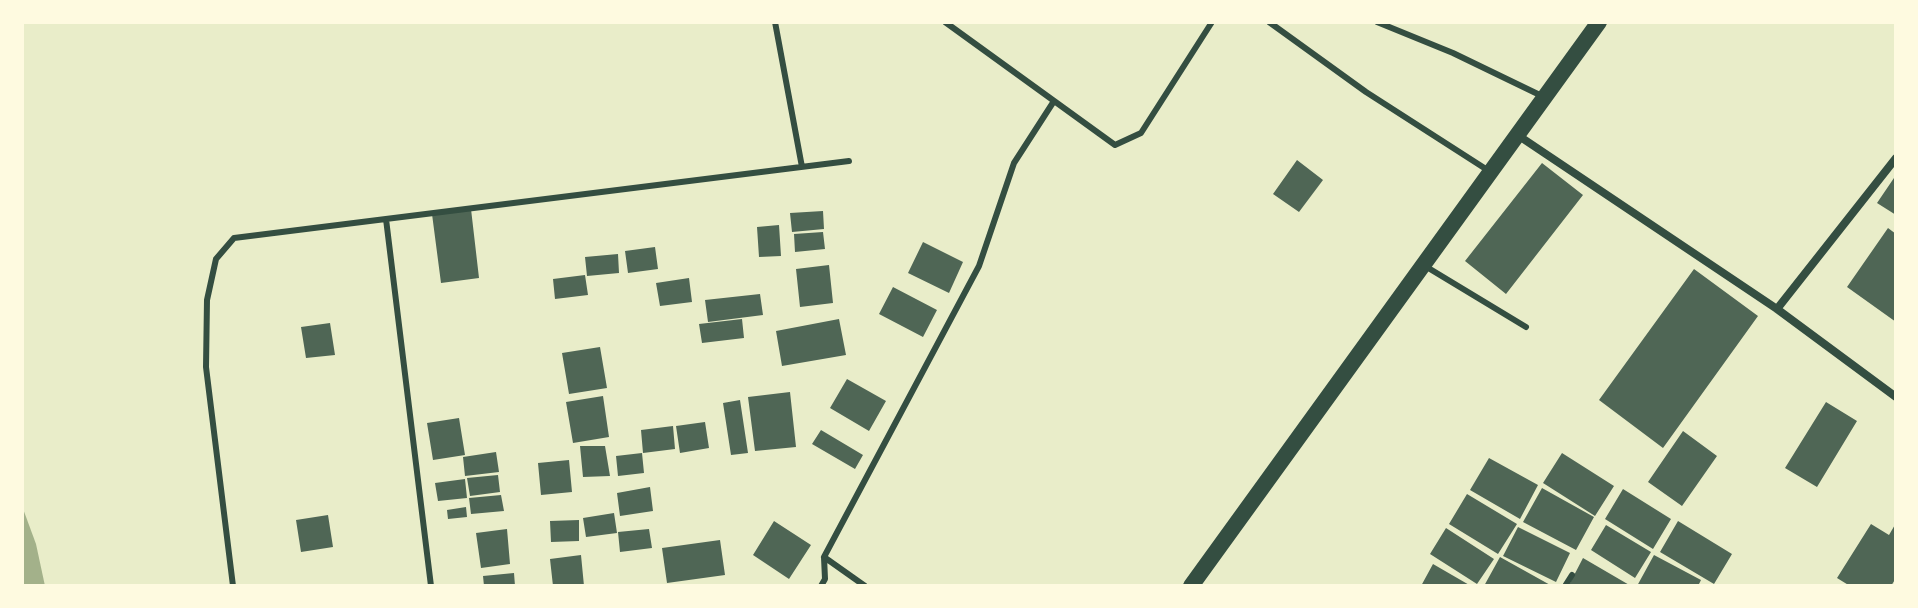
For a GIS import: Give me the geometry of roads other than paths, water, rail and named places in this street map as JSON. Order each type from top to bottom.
[{"type":"main road","points":[[1191,586],[1599,22]]},
{"type":"street","points":[[1516,134],[1777,309],[1896,397]]},
{"type":"street","points":[[1777,309],[1896,158]]},
{"type":"lane","points":[[775,22],[802,167]]},
{"type":"lane","points":[[945,22],[1115,145],[1141,133],[1212,22]]},
{"type":"lane","points":[[1269,22],[1366,92],[1489,171]]},
{"type":"lane","points":[[1377,22],[1453,53],[1544,97]]},
{"type":"lane","points":[[821,586],[825,579],[824,557],[979,266],[1014,163],[1054,101]]},
{"type":"lane","points":[[233,586],[206,367],[207,300],[216,259],[234,238],[849,161]]},
{"type":"lane","points":[[386,219],[431,586]]},
{"type":"lane","points":[[1422,265],[1526,327]]},
{"type":"lane","points":[[824,557],[865,586]]},
{"type":"lane","points":[[1565,586],[1572,575]]}]
